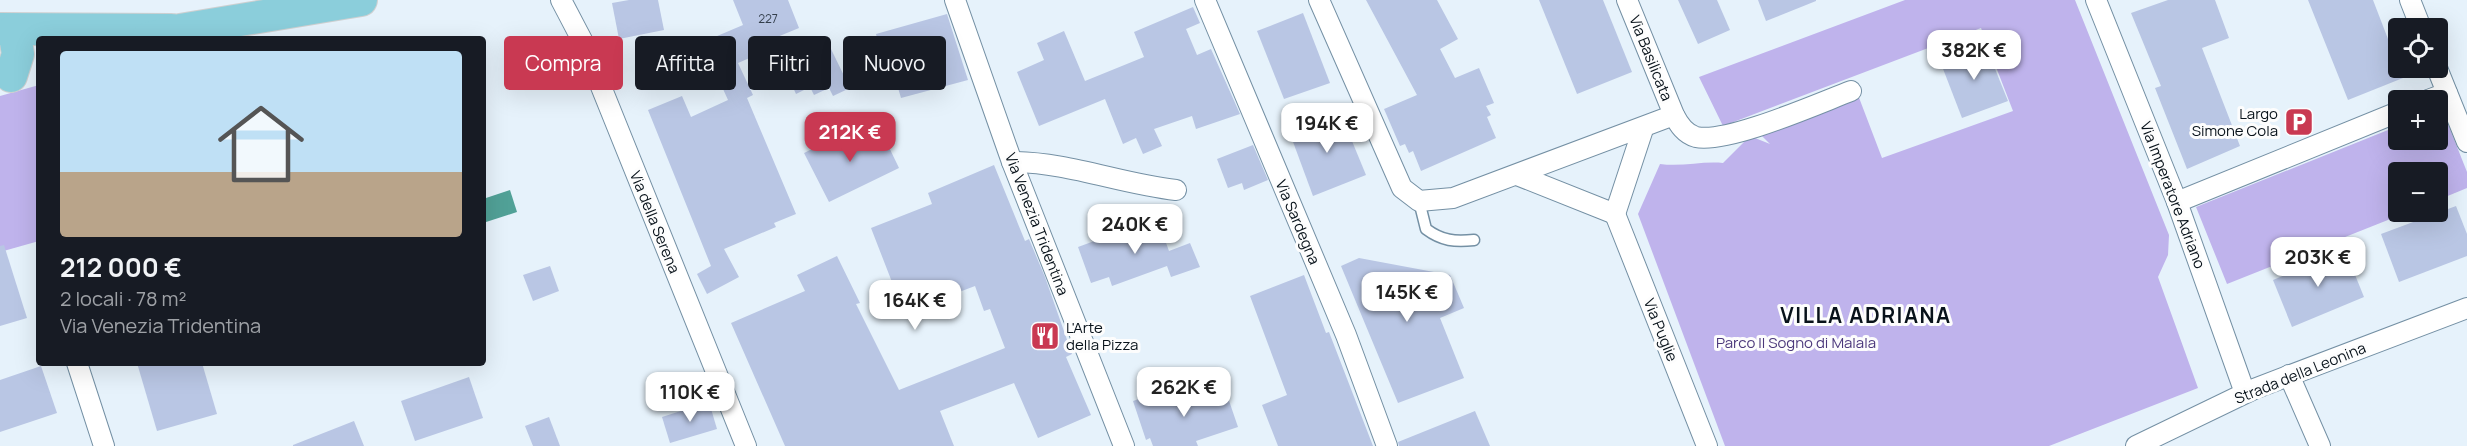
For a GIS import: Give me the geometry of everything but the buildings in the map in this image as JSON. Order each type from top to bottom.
[{"type":"main road","points":[[158,36],[301,4],[361,0]]},
{"type":"main road","points":[[17,74],[18,54],[7,30],[180,30]]},
{"type":"street","name":"Via della Serena","points":[[561,0],[584,42],[746,446]]},
{"type":"street","name":"Via Venezia Tridentina","points":[[955,0],[1012,162],[1124,446]]},
{"type":"street","name":"Via Sardegna","points":[[1205,0],[1346,335],[1387,446]]},
{"type":"street","points":[[1319,0],[1402,188],[1419,201],[1446,200],[1517,176],[1643,129],[1674,115],[1687,133],[1697,137],[1710,137],[1744,129],[1851,91]]},
{"type":"street","name":"Via Basilicata","points":[[1628,0],[1674,115]]},
{"type":"street","name":"Via Imperatore Adriano","points":[[2096,0],[2177,202],[2245,393]]},
{"type":"street","points":[[2410,0],[2417,18]]},
{"type":"street","points":[[2448,95],[2467,142]]},
{"type":"street","points":[[2177,202],[2388,116]]},
{"type":"street","points":[[1517,176],[1615,214],[1643,129]]},
{"type":"street","points":[[1012,162],[1048,164],[1124,183],[1176,190]]},
{"type":"street","name":"Via Puglie","points":[[1615,214],[1707,446]]},
{"type":"street","name":"Strada della Leonina","points":[[2136,446],[2245,393],[2467,308]]},
{"type":"street","points":[[78,366],[104,446]]},
{"type":"street","points":[[2289,375],[2320,446]]},
{"type":"lane","points":[[1419,201],[1426,229],[1438,238],[1456,242],[1474,240]]},
{"type":"green space","name":"Parco Il Sogno di Malala","points":[[1905,0],[2075,0],[2169,235],[2168,255],[2158,277],[2198,388],[2049,446],[1725,446],[1638,214],[1660,164],[1723,163],[1750,136],[1770,144],[1756,130],[1858,95],[1882,158],[2013,111],[1981,28],[1723,126],[1699,77]]},
{"type":"green space","points":[[36,86],[36,242],[0,252],[0,96]]},
{"type":"green space","points":[[2448,124],[2467,172],[2467,188],[2448,196],[2448,162],[2388,162],[2388,220],[2227,284],[2196,207],[2388,130],[2388,150],[2448,150]]},
{"type":"shaded area","points":[[510,190],[517,212],[486,222],[486,198]]},
{"type":"place","name":"Largo Simone Cola","points":[[2299,122]]},
{"type":"place","name":"L'Arte della Pizza","points":[[1045,336]]},
{"type":"district","name":"VILLA ADRIANA","points":[[1866,315]]}]
